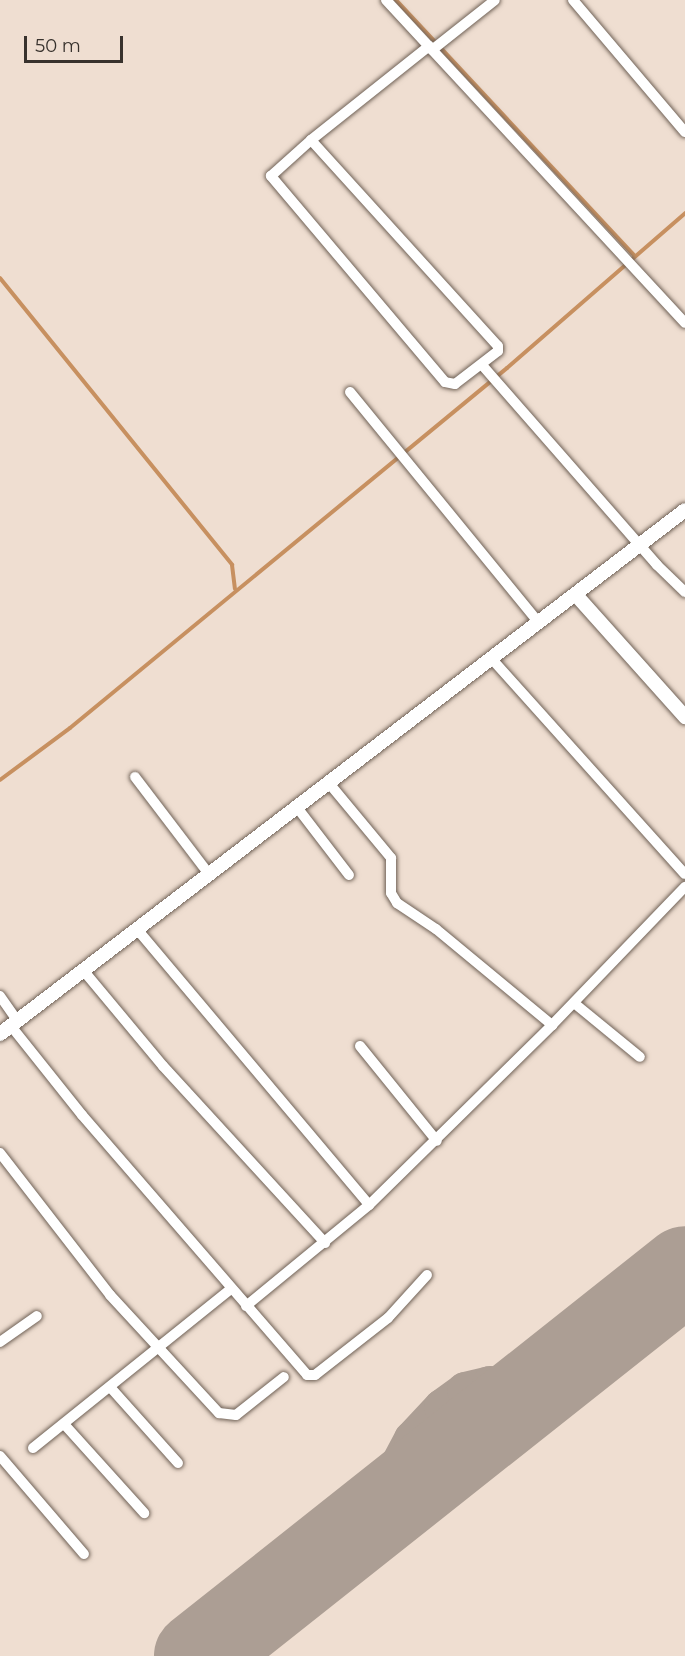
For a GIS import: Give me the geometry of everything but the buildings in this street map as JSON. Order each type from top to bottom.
[{"type":"street","points":[[386,0],[434,47],[685,323]]},
{"type":"street","points":[[311,140],[498,346],[498,351],[486,369],[455,384],[445,382],[271,178],[273,171],[311,140],[495,0]]},
{"type":"street","points":[[573,0],[685,132]]},
{"type":"street","points":[[486,369],[640,545],[685,592]]},
{"type":"street","points":[[350,392],[539,623]]},
{"type":"street","points":[[9,1026],[685,510]]},
{"type":"street","points":[[576,595],[685,717]]},
{"type":"street","points":[[491,658],[685,874]]},
{"type":"street","points":[[135,777],[208,874]]},
{"type":"street","points":[[328,782],[385,848],[393,867],[391,893],[398,903],[436,929],[552,1025]]},
{"type":"street","points":[[296,807],[349,876]]},
{"type":"street","points":[[246,1306],[369,1205],[437,1141],[685,887]]},
{"type":"street","points":[[136,928],[369,1205]]},
{"type":"street","points":[[83,970],[163,1066],[325,1243]]},
{"type":"street","points":[[0,996],[9,1026],[231,1289],[312,1377],[388,1318],[427,1275]]},
{"type":"street","points":[[574,1003],[640,1057]]},
{"type":"street","points":[[360,1046],[437,1141]]},
{"type":"street","points":[[0,1152],[110,1295],[219,1413],[228,1417],[284,1377]]},
{"type":"street","points":[[33,1448],[231,1289]]},
{"type":"street","points":[[0,1342],[37,1316]]},
{"type":"street","points":[[110,1387],[178,1462]]},
{"type":"street","points":[[64,1424],[144,1513]]},
{"type":"street","points":[[0,1456],[84,1554]]},
{"type":"waterway","points":[[396,0],[635,256]]},
{"type":"waterway","points":[[0,780],[70,728],[507,368],[685,213]]},
{"type":"waterway","points":[[0,278],[232,565],[235,589]]},
{"type":"taxiway","points":[[368,1522],[412,1439],[442,1407],[465,1390],[490,1384],[506,1394],[510,1402],[508,1411]]},
{"type":"runway","points":[[198,1656],[685,1270]]}]
